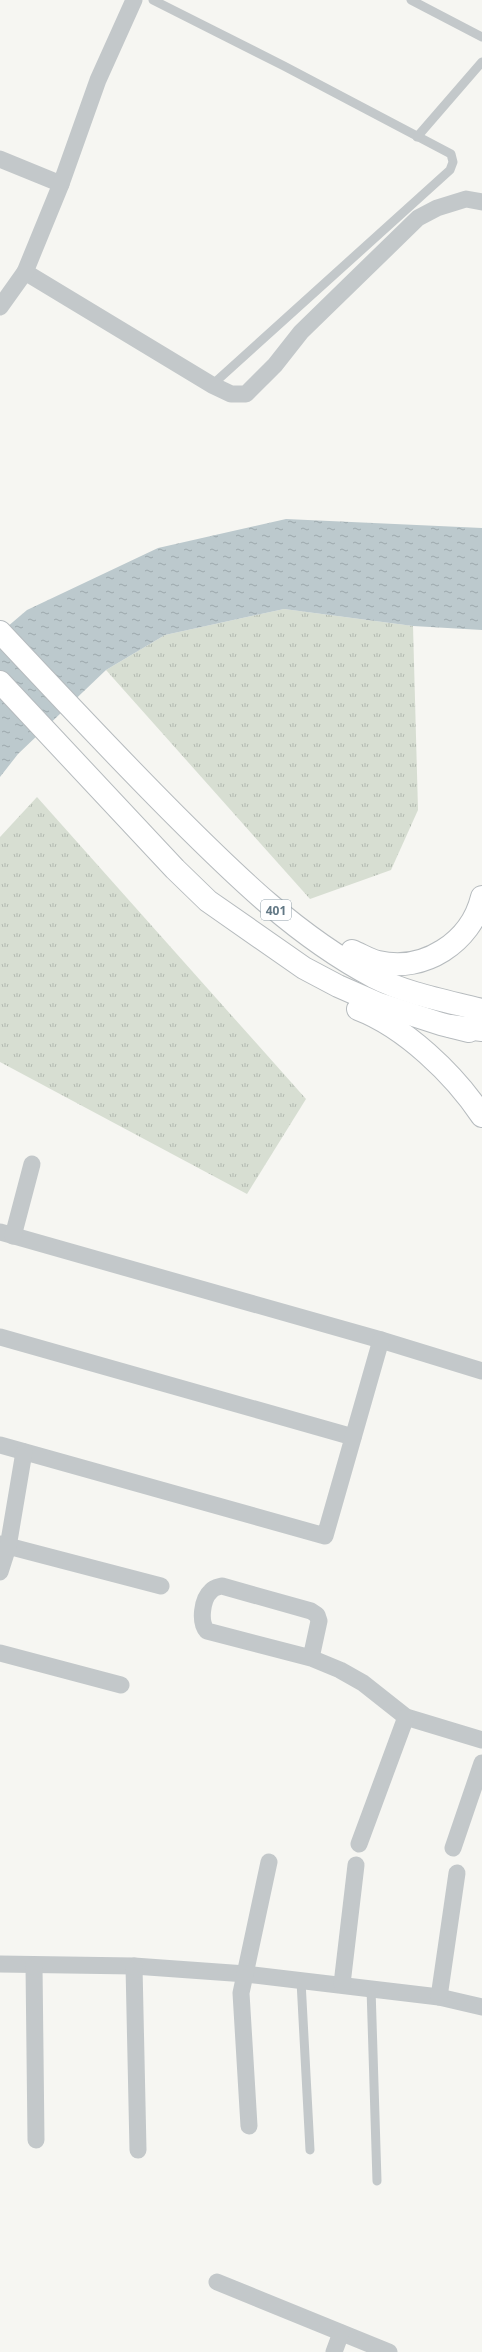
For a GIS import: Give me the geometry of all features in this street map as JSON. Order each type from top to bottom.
[{"type":"main road","name":"401","points":[[0,632],[109,749],[196,836],[289,922],[330,951],[375,978],[417,993],[482,1010]]},
{"type":"main road","name":"401","points":[[0,682],[105,796],[208,901],[304,968],[338,986],[379,1004],[450,1026],[482,1034]]},
{"type":"main road","points":[[159,799],[224,847],[287,909],[340,945],[377,962],[413,964],[432,956],[451,945],[467,930],[478,912],[482,897]]},
{"type":"main road","points":[[196,836],[226,879],[249,903],[279,929],[343,974],[400,1000],[482,1021]]},
{"type":"main road","points":[[208,901],[241,931],[303,981],[329,997],[371,1014],[396,1029],[444,1071],[482,1116]]},
{"type":"main road","points":[[450,1026],[482,1030]]},
{"type":"street","points":[[0,307],[25,272],[61,184],[98,80],[134,0]]},
{"type":"street","points":[[0,159],[61,184]]},
{"type":"street","points":[[25,272],[212,385],[231,394],[246,394],[275,365],[301,332],[418,218],[437,208],[466,199],[482,202]]},
{"type":"street","points":[[32,1164],[7,1234],[381,1340],[482,1372]]},
{"type":"street","points":[[0,1337],[353,1437]]},
{"type":"street","points":[[0,1445],[325,1536],[381,1340]]},
{"type":"street","points":[[0,1572],[4,1545],[24,1452]]},
{"type":"street","points":[[4,1545],[161,1586]]},
{"type":"street","points":[[311,1658],[319,1621],[317,1615],[311,1611],[222,1586],[214,1587],[209,1592],[202,1617],[202,1625],[207,1630],[311,1658],[340,1670],[363,1683],[406,1717],[482,1740]]},
{"type":"street","points":[[0,1653],[121,1685]]},
{"type":"street","points":[[359,1844],[406,1717]]},
{"type":"street","points":[[453,1848],[482,1762]]},
{"type":"street","points":[[249,2126],[241,1994],[269,1862]]},
{"type":"street","points":[[342,1984],[356,1866]]},
{"type":"street","points":[[439,1997],[457,1873]]},
{"type":"street","points":[[0,1964],[134,1966],[246,1974],[342,1984],[439,1997],[482,2007]]},
{"type":"street","points":[[34,1965],[36,2140]]},
{"type":"street","points":[[134,1966],[138,2150]]},
{"type":"street","points":[[217,2282],[389,2352]]},
{"type":"street","points":[[334,2352],[341,2333]]},
{"type":"lane","points":[[153,0],[284,66],[450,154],[453,162],[450,170],[212,385]]},
{"type":"lane","points":[[411,0],[482,37]]},
{"type":"lane","points":[[417,137],[482,62]]},
{"type":"lane","points":[[301,1980],[310,2150]]},
{"type":"lane","points":[[371,1988],[377,2180]]},
{"type":"green space","points":[[284,609],[413,626],[418,810],[391,870],[310,899],[106,670],[165,635]]},
{"type":"green space","points":[[37,797],[306,1099],[247,1194],[0,1062],[0,837]]},
{"type":"water","points":[[286,519],[482,528],[482,630],[413,626],[284,609],[165,635],[106,670],[18,754],[0,777],[0,633],[27,610],[158,548]]}]
